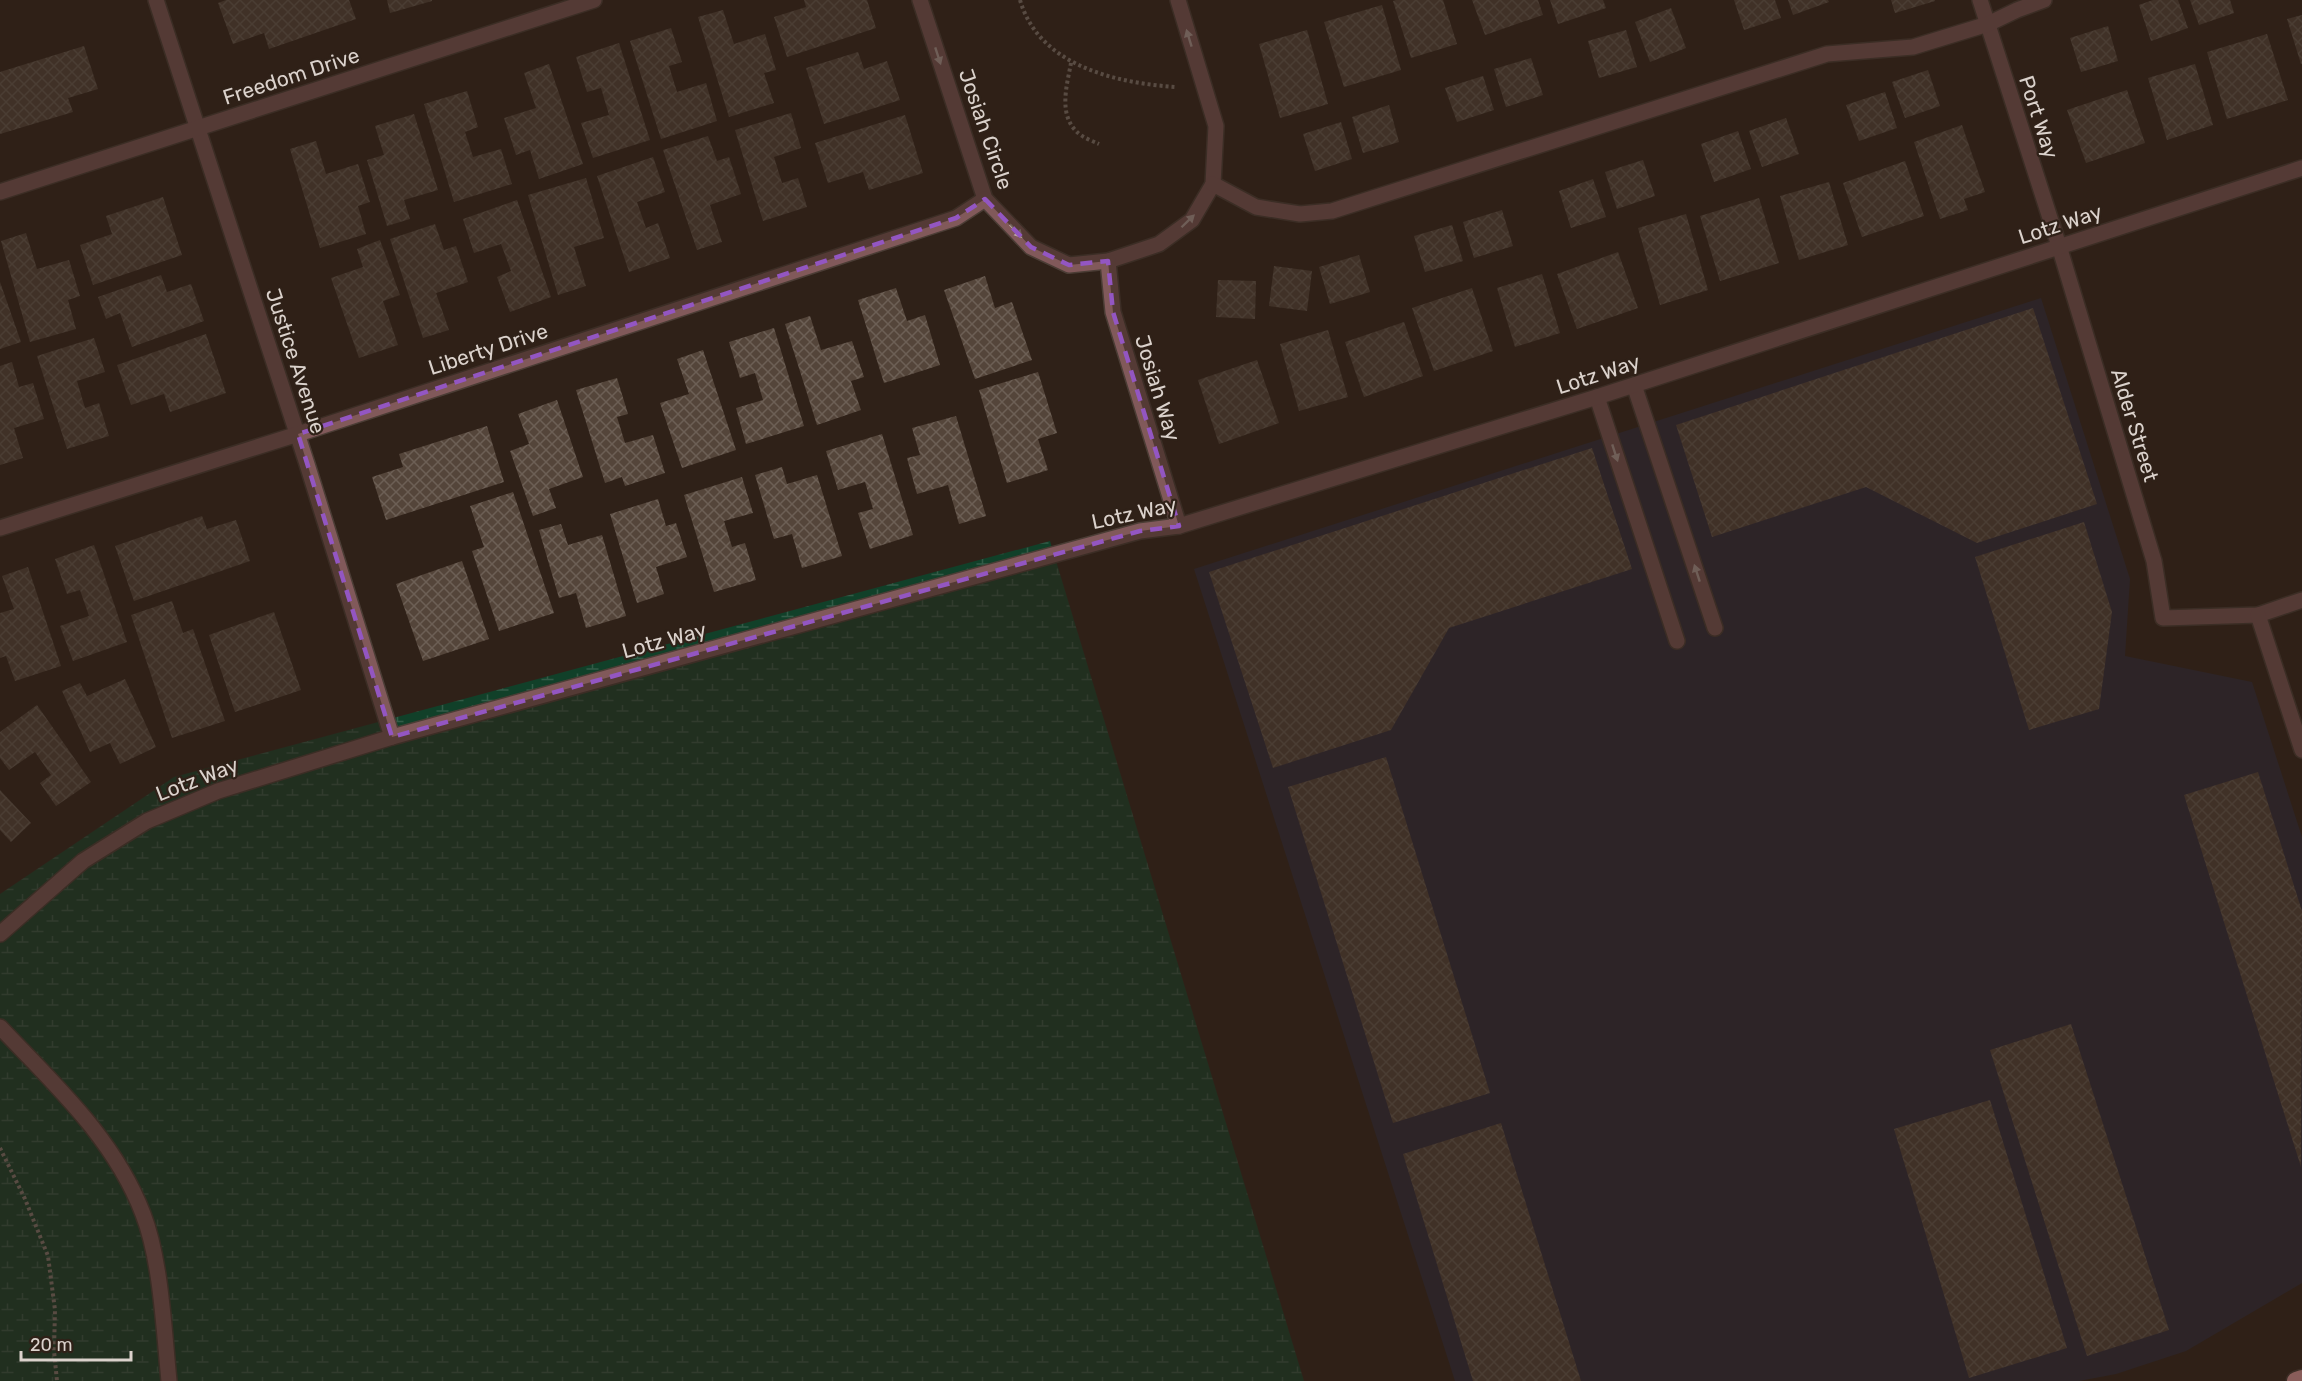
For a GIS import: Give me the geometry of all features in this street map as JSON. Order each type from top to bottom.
[{"type":"highway","points":[[2296,1381],[2302,1378]]},
{"type":"street","name":"Justice Avenue","points":[[156,0],[298,434],[392,737]]},
{"type":"street","name":"Freedom Drive","points":[[0,192],[594,0]]},
{"type":"street","name":"Josiah Circle","points":[[920,0],[985,199],[1031,247],[1069,265],[1108,261],[1159,244],[1192,220],[1213,184],[1216,126],[1178,0]]},
{"type":"street","name":"Port Way","points":[[1980,0],[2059,246]]},
{"type":"street","points":[[1213,184],[1256,207],[1300,214],[1332,211],[1827,54],[1913,47],[1988,24],[2044,0]]},
{"type":"street","name":"Lotz Way","points":[[0,934],[84,861],[147,821],[218,791],[392,737],[1140,531],[1179,526],[1597,397],[2302,168]]},
{"type":"street","name":"Liberty Drive","points":[[0,528],[298,434],[956,218],[985,199]]},
{"type":"street","name":"Alder Street","points":[[2059,246],[2154,561],[2163,618],[2258,615]]},
{"type":"street","name":"Josiah Way","points":[[1108,261],[1113,312],[1179,526]]},
{"type":"street","points":[[1634,385],[1715,628]]},
{"type":"street","points":[[1597,397],[1677,641]]},
{"type":"street","points":[[2302,600],[2258,615],[2302,750]]},
{"type":"street","points":[[0,1027],[91,1123],[120,1164],[144,1215],[155,1260],[169,1381]]},
{"type":"path","points":[[1020,0],[1025,17],[1044,40],[1071,63],[1104,75],[1144,85],[1177,87]]},
{"type":"path","points":[[1071,63],[1064,106],[1068,120],[1077,133],[1098,144]]},
{"type":"path","points":[[0,1148],[25,1199],[48,1256],[55,1310],[54,1351],[57,1381]]},
{"type":"highlighted area","points":[[985,199],[1031,247],[1069,265],[1108,261],[1113,312],[1179,526],[1140,531],[392,737],[298,434],[956,218]]},
{"type":"shaded area","points":[[2041,298],[2130,579],[2125,656],[2252,682],[2302,837],[2302,1283],[2186,1351],[2116,1374],[2079,1381],[1455,1381],[1194,569]]},
{"type":"green space","points":[[1050,541],[1304,1381],[0,1381],[0,894],[174,777]]},
{"type":"building","points":[[226,0],[349,0],[356,19],[269,49],[264,33],[233,44],[218,3]]},
{"type":"building","points":[[387,0],[432,0],[432,1],[390,13]]},
{"type":"building","points":[[804,0],[867,0],[876,28],[787,57],[774,17],[806,7]]},
{"type":"building","points":[[1443,0],[1457,44],[1411,58],[1393,1]]},
{"type":"building","points":[[1472,0],[1538,0],[1543,15],[1485,35]]},
{"type":"building","points":[[1550,0],[1603,0],[1606,8],[1558,24]]},
{"type":"building","points":[[1734,0],[1775,0],[1781,18],[1744,30]]},
{"type":"building","points":[[1788,0],[1828,0],[1829,2],[1793,15]]},
{"type":"building","points":[[1891,0],[1935,0],[1935,1],[1895,13]]},
{"type":"building","points":[[2153,0],[2178,0],[2188,28],[2151,41],[2139,5]]},
{"type":"building","points":[[2190,0],[2230,0],[2234,13],[2199,25]]},
{"type":"building","points":[[1382,5],[1401,70],[1344,87],[1324,22]]},
{"type":"building","points":[[1671,8],[1686,48],[1650,62],[1635,22]]},
{"type":"building","points":[[723,10],[734,44],[765,34],[776,70],[764,73],[774,103],[729,117],[698,17]]},
{"type":"building","points":[[2302,15],[2302,64],[2301,64],[2287,19]]},
{"type":"building","points":[[2108,26],[2118,61],[2081,72],[2070,38]]},
{"type":"building","points":[[671,28],[682,62],[669,66],[677,92],[706,83],[717,121],[661,139],[630,41]]},
{"type":"building","points":[[1307,30],[1328,104],[1280,118],[1259,44]]},
{"type":"building","points":[[1626,30],[1637,67],[1599,78],[1588,41]]},
{"type":"building","points":[[2267,34],[2288,100],[2227,119],[2207,52]]},
{"type":"building","points":[[619,43],[650,140],[593,158],[581,123],[609,115],[601,88],[587,92],[576,57]]},
{"type":"building","points":[[84,46],[98,89],[68,98],[73,112],[0,134],[0,72]]},
{"type":"building","points":[[858,52],[864,69],[887,61],[900,100],[824,124],[806,68]]},
{"type":"building","points":[[1531,58],[1543,95],[1506,107],[1494,69]]},
{"type":"building","points":[[549,64],[583,164],[539,179],[530,150],[516,155],[504,118],[536,108],[524,73]]},
{"type":"building","points":[[2195,64],[2213,125],[2167,140],[2148,78]]},
{"type":"building","points":[[1928,70],[1940,106],[1905,118],[1892,82]]},
{"type":"building","points":[[1483,76],[1494,110],[1457,122],[1445,88]]},
{"type":"building","points":[[2127,90],[2145,143],[2086,163],[2067,110]]},
{"type":"building","points":[[467,91],[478,127],[465,132],[473,157],[501,149],[512,184],[454,202],[424,104]]},
{"type":"building","points":[[1885,92],[1897,128],[1859,141],[1846,105]]},
{"type":"building","points":[[1389,105],[1399,142],[1363,153],[1352,117]]},
{"type":"building","points":[[791,113],[801,148],[774,157],[782,183],[798,178],[807,207],[763,221],[735,130]]},
{"type":"building","points":[[414,114],[438,190],[404,200],[410,219],[387,226],[367,160],[384,155],[375,126]]},
{"type":"building","points":[[905,115],[923,173],[869,190],[863,172],[828,183],[815,143]]},
{"type":"building","points":[[1786,118],[1799,154],[1762,167],[1749,131]]},
{"type":"building","points":[[1341,122],[1352,159],[1315,171],[1303,134]]},
{"type":"building","points":[[1962,125],[1985,192],[1964,199],[1968,210],[1940,219],[1914,142]]},
{"type":"building","points":[[1738,131],[1751,169],[1714,182],[1701,144]]},
{"type":"building","points":[[708,136],[717,161],[729,157],[741,194],[710,205],[722,242],[697,250],[663,150]]},
{"type":"building","points":[[316,141],[326,174],[358,164],[370,202],[358,206],[366,234],[320,248],[290,149]]},
{"type":"building","points":[[653,157],[665,192],[637,202],[646,228],[658,223],[670,258],[629,272],[597,176]]},
{"type":"building","points":[[1643,160],[1655,196],[1617,209],[1605,172]]},
{"type":"building","points":[[1905,161],[1924,216],[1862,237],[1843,183]]},
{"type":"building","points":[[586,178],[604,238],[574,247],[586,286],[558,295],[528,195]]},
{"type":"building","points":[[1593,179],[1606,217],[1571,228],[1559,191]]},
{"type":"building","points":[[1829,182],[1848,245],[1799,260],[1780,196]]},
{"type":"building","points":[[163,197],[182,255],[93,285],[80,245],[112,234],[106,216]]},
{"type":"building","points":[[1759,198],[1779,263],[1720,281],[1700,216]]},
{"type":"building","points":[[517,200],[551,297],[510,312],[497,277],[511,271],[501,244],[474,253],[463,219]]},
{"type":"building","points":[[1502,210],[1513,246],[1474,258],[1463,222]]},
{"type":"building","points":[[1686,214],[1708,290],[1660,305],[1638,228]]},
{"type":"building","points":[[435,224],[444,250],[456,246],[468,282],[436,293],[449,330],[423,338],[390,239]]},
{"type":"building","points":[[1452,225],[1463,261],[1425,272],[1414,236]]},
{"type":"building","points":[[26,233],[37,269],[69,260],[80,296],[68,300],[76,329],[30,342],[1,241]]},
{"type":"building","points":[[380,240],[400,295],[383,301],[398,345],[359,358],[331,278],[363,267],[357,249]]},
{"type":"building","points":[[1618,252],[1638,308],[1577,329],[1557,274]]},
{"type":"building","points":[[1359,255],[1370,292],[1330,304],[1319,267]]},
{"type":"building","points":[[1274,266],[1312,271],[1307,311],[1269,306]]},
{"type":"building","points":[[1542,274],[1560,333],[1515,347],[1497,288]]},
{"type":"building","points":[[161,275],[167,292],[191,284],[204,321],[132,347],[120,313],[106,319],[98,297]]},
{"type":"building","points":[[985,276],[995,308],[1012,302],[1032,360],[975,379],[944,290]]},
{"type":"building","points":[[1218,280],[1256,281],[1255,319],[1216,317]]},
{"type":"building","points":[[0,282],[21,342],[0,349]]},
{"type":"building","points":[[896,288],[907,321],[925,315],[940,365],[884,383],[858,300]]},
{"type":"building","points":[[1472,288],[1493,351],[1434,371],[1412,308]]},
{"type":"building","points":[[2033,308],[2097,504],[1977,543],[1866,487],[1712,537],[1676,425]]},
{"type":"building","points":[[810,316],[821,350],[852,341],[864,377],[851,381],[861,410],[817,425],[785,324]]},
{"type":"building","points":[[1404,322],[1423,376],[1364,397],[1345,342]]},
{"type":"building","points":[[774,328],[804,426],[746,444],[736,408],[763,400],[755,373],[740,378],[729,342]]},
{"type":"building","points":[[1328,330],[1348,397],[1299,411],[1280,344]]},
{"type":"building","points":[[206,334],[226,393],[170,412],[164,394],[131,405],[117,365]]},
{"type":"building","points":[[94,338],[105,372],[77,381],[85,408],[99,403],[109,436],[67,449],[37,356]]},
{"type":"building","points":[[703,350],[736,450],[682,468],[660,403],[689,394],[677,359]]},
{"type":"building","points":[[1257,360],[1279,423],[1219,444],[1198,380]]},
{"type":"building","points":[[12,362],[19,387],[33,383],[44,419],[14,428],[23,458],[0,465],[0,366]]},
{"type":"building","points":[[1038,372],[1057,433],[1038,439],[1048,470],[1007,483],[979,390]]},
{"type":"building","points":[[617,378],[628,414],[617,417],[625,443],[653,435],[665,473],[625,486],[622,477],[605,483],[576,390]]},
{"type":"building","points":[[557,400],[583,477],[549,489],[556,508],[533,516],[510,451],[529,444],[518,414]]},
{"type":"building","points":[[956,416],[986,516],[959,524],[948,485],[917,494],[907,458],[920,455],[912,428]]},
{"type":"building","points":[[487,426],[504,482],[386,520],[372,477],[403,467],[399,454]]},
{"type":"building","points":[[882,434],[913,535],[870,549],[858,513],[873,509],[865,482],[838,490],[826,451]]},
{"type":"building","points":[[1592,448],[1632,569],[1449,628],[1391,730],[1273,768],[1209,572]]},
{"type":"building","points":[[782,467],[787,484],[817,475],[842,556],[802,568],[792,534],[774,539],[755,475]]},
{"type":"building","points":[[742,477],[753,513],[724,521],[732,547],[745,543],[756,580],[714,592],[684,495]]},
{"type":"building","points":[[513,492],[554,613],[499,631],[472,551],[484,547],[470,506]]},
{"type":"building","points":[[658,499],[666,526],[676,523],[687,557],[656,567],[664,594],[637,603],[610,514]]},
{"type":"building","points":[[202,516],[207,529],[236,520],[250,561],[134,601],[115,546]]},
{"type":"building","points":[[2084,522],[2112,612],[2099,709],[2029,730],[1975,557]]},
{"type":"building","points":[[561,524],[568,545],[602,535],[626,616],[586,628],[576,593],[559,598],[539,530]]},
{"type":"building","points":[[94,545],[127,642],[73,661],[60,626],[89,616],[80,590],[67,594],[55,559]]},
{"type":"building","points":[[462,561],[489,639],[423,661],[396,584]]},
{"type":"building","points":[[28,567],[61,666],[15,681],[6,656],[0,658],[0,613],[14,609],[2,576]]},
{"type":"building","points":[[172,601],[183,633],[193,629],[225,721],[172,738],[131,615]]},
{"type":"building","points":[[274,612],[301,690],[235,712],[209,635]]},
{"type":"building","points":[[125,679],[156,747],[120,764],[110,743],[90,752],[62,691],[80,683],[87,696]]},
{"type":"building","points":[[37,705],[91,782],[56,806],[40,783],[51,775],[35,752],[9,770],[0,758],[0,732]]},
{"type":"building","points":[[1386,757],[1490,1093],[1393,1123],[1288,787]]},
{"type":"building","points":[[2258,772],[2302,911],[2301,1167],[2184,795]]},
{"type":"building","points":[[0,790],[31,823],[11,842],[0,830]]},
{"type":"building","points":[[2071,1024],[2169,1330],[2087,1356],[1990,1050]]},
{"type":"building","points":[[1990,1100],[2067,1348],[1969,1378],[1894,1129]]},
{"type":"building","points":[[1501,1123],[1581,1381],[1473,1381],[1403,1154]]}]
